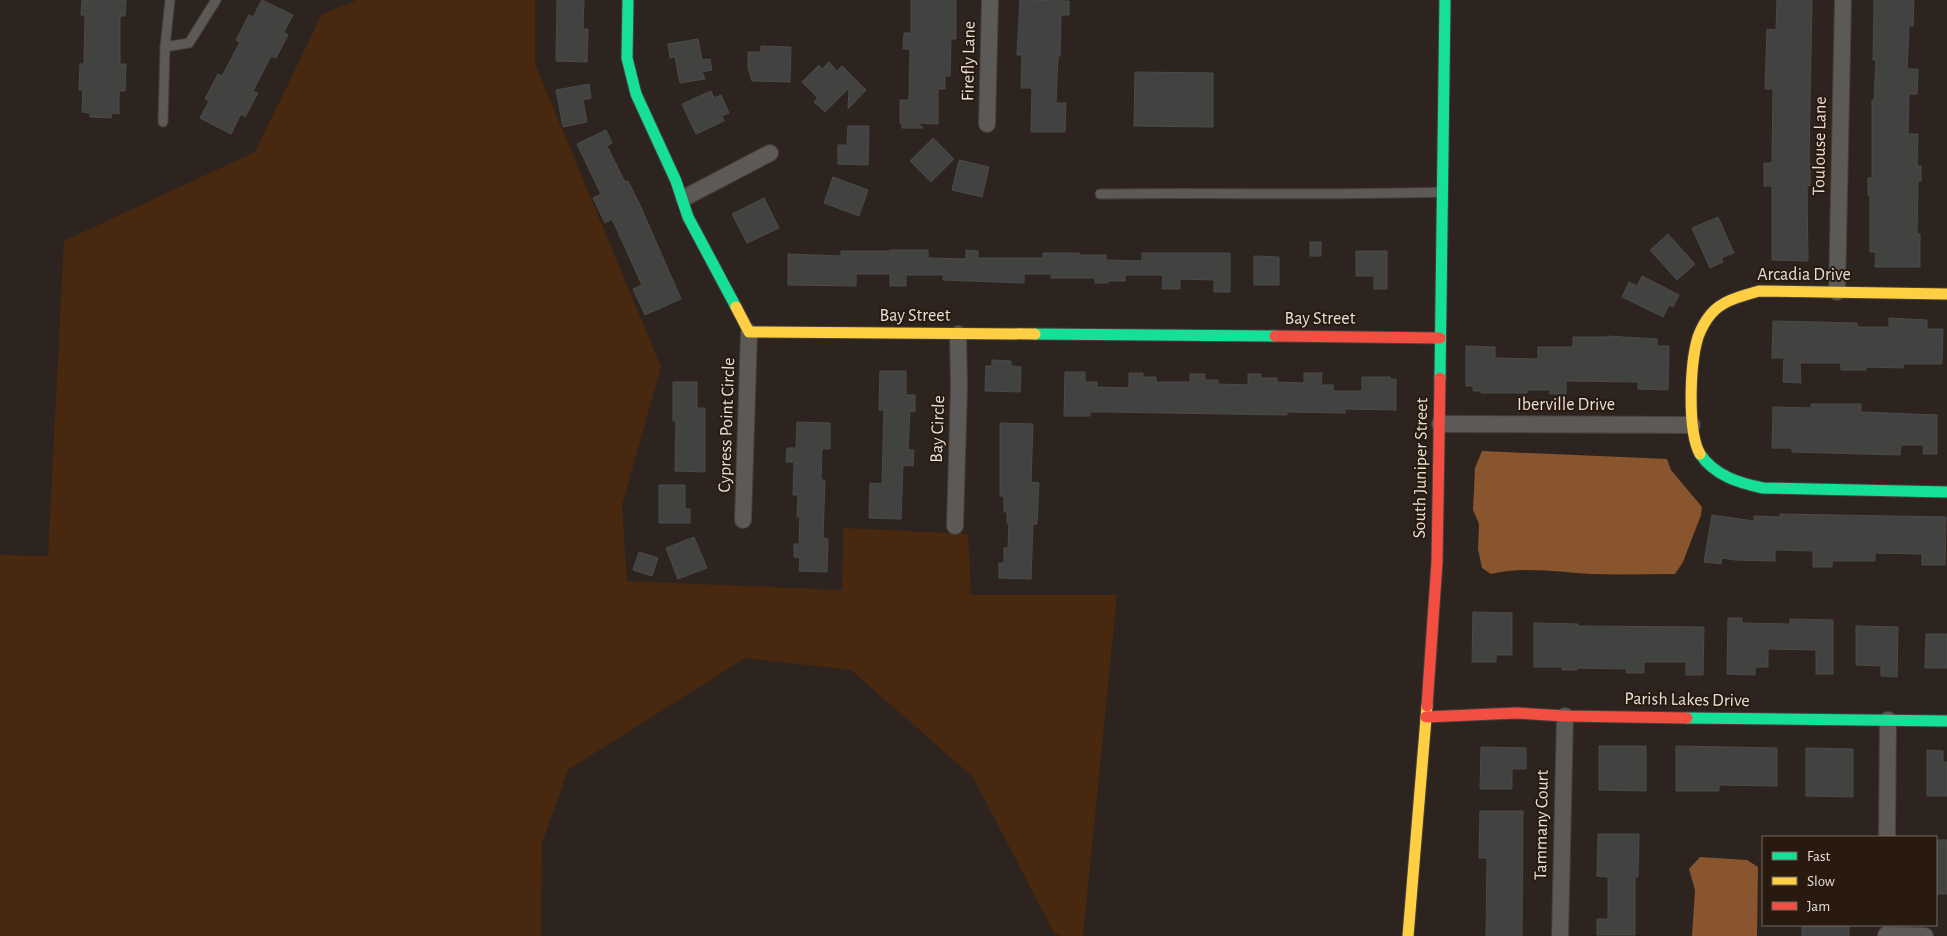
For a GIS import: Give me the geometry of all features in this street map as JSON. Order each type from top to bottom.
[{"type":"street","points":[[628,0],[627,41],[630,76],[641,108],[684,198],[688,217],[750,332]]},
{"type":"street","name":"Firefly Lane","points":[[987,124],[990,0]]},
{"type":"street","name":"South Juniper Street","points":[[1408,936],[1437,562],[1445,0]]},
{"type":"street","name":"Toulouse Lane","points":[[1837,292],[1843,0]]},
{"type":"street","points":[[684,198],[770,153]]},
{"type":"street","name":"Arcadia Drive","points":[[1947,294],[1759,291],[1730,299],[1716,309],[1704,324],[1697,339],[1693,357],[1692,425],[1695,444],[1705,460],[1721,475],[1743,486],[1947,492]]},
{"type":"street","name":"Bay Street","points":[[750,332],[1440,338]]},
{"type":"street","name":"Cypress Point Circle","points":[[744,520],[750,332]]},
{"type":"street","name":"Bay Circle","points":[[955,526],[959,386],[958,334]]},
{"type":"street","name":"Iberville Drive","points":[[1440,424],[1692,425]]},
{"type":"street","name":"Parish Lakes Drive","points":[[1426,717],[1516,713],[1565,716],[1947,721]]},
{"type":"street","name":"Tammany Court","points":[[1560,936],[1565,716]]},
{"type":"street","points":[[1887,836],[1888,720]]},
{"type":"street","points":[[1886,932],[1925,936]]},
{"type":"lane","points":[[163,122],[165,47],[170,0]]},
{"type":"lane","points":[[165,47],[189,43],[216,0]]},
{"type":"lane","points":[[1100,194],[1221,192],[1314,195],[1442,192]]},
{"type":"shaded area","points":[[357,0],[535,0],[535,64],[661,367],[622,505],[627,581],[842,590],[843,528],[968,534],[971,595],[1117,595],[1083,936],[1062,936],[1054,933],[973,777],[851,670],[745,658],[568,770],[542,843],[541,936],[0,936],[0,555],[48,556],[64,241],[255,152],[322,14]]},
{"type":"shaded area","points":[[1482,451],[1667,459],[1671,470],[1702,507],[1701,515],[1683,562],[1675,574],[1592,574],[1517,570],[1491,574],[1482,568],[1478,549],[1479,524],[1473,510],[1475,468]]},
{"type":"shaded area","points":[[1700,857],[1747,860],[1758,867],[1757,936],[1692,936],[1695,890],[1689,869]]},
{"type":"building","points":[[82,0],[126,0],[125,16],[120,16],[120,64],[126,64],[125,91],[119,91],[119,114],[112,113],[111,118],[90,117],[90,113],[82,112],[83,90],[79,90],[80,64],[84,64],[85,15],[81,15]]},
{"type":"building","points":[[262,0],[293,15],[284,32],[288,35],[276,58],[271,56],[253,91],[258,93],[245,117],[241,114],[231,134],[200,118],[209,101],[205,99],[218,74],[222,76],[240,42],[236,40],[249,15],[253,17]]},
{"type":"building","points":[[557,0],[584,0],[583,29],[588,29],[587,62],[556,61]]},
{"type":"building","points":[[911,0],[956,0],[956,39],[951,39],[950,76],[945,76],[945,89],[938,89],[938,124],[918,123],[923,128],[902,128],[902,123],[900,123],[900,100],[909,100],[910,49],[903,49],[904,33],[911,33]]},
{"type":"building","points":[[1020,0],[1069,1],[1069,15],[1061,15],[1056,103],[1066,103],[1065,132],[1031,132],[1032,88],[1021,88],[1022,55],[1017,55]]},
{"type":"building","points":[[1777,0],[1812,0],[1810,186],[1807,186],[1808,261],[1772,260],[1772,186],[1764,186],[1764,163],[1772,163],[1773,89],[1765,89],[1767,29],[1776,30]]},
{"type":"building","points":[[1874,0],[1914,0],[1913,26],[1909,26],[1907,69],[1918,69],[1917,94],[1909,94],[1908,134],[1918,134],[1917,166],[1921,166],[1921,181],[1918,181],[1917,234],[1920,234],[1920,267],[1875,267],[1876,252],[1870,252],[1870,195],[1868,195],[1868,178],[1872,178],[1872,100],[1874,100],[1876,60],[1873,60]]},
{"type":"building","points":[[698,39],[702,60],[710,59],[712,70],[702,72],[705,79],[680,83],[675,57],[670,58],[668,44]]},
{"type":"building","points":[[761,46],[791,47],[790,82],[752,81],[748,68],[748,52],[761,52]]},
{"type":"building","points":[[829,62],[837,71],[842,66],[866,90],[848,109],[849,88],[825,112],[814,102],[818,98],[802,82],[819,65],[822,69]]},
{"type":"building","points":[[1135,72],[1213,73],[1213,127],[1134,126]]},
{"type":"building","points":[[589,84],[591,98],[583,100],[587,122],[563,127],[556,90]]},
{"type":"building","points":[[711,91],[714,98],[721,95],[729,113],[722,116],[724,121],[696,134],[682,104]]},
{"type":"building","points":[[848,126],[869,126],[868,165],[838,164],[838,145],[847,145]]},
{"type":"building","points":[[606,130],[612,143],[607,146],[625,182],[628,181],[640,205],[681,299],[645,315],[633,289],[642,285],[612,219],[605,223],[593,198],[601,194],[577,144]]},
{"type":"building","points":[[933,138],[954,159],[931,182],[910,161]]},
{"type":"building","points":[[959,160],[989,167],[982,197],[952,190]]},
{"type":"building","points":[[833,177],[868,190],[859,216],[824,203]]},
{"type":"building","points":[[764,198],[779,228],[747,243],[732,214]]},
{"type":"building","points":[[1718,217],[1734,253],[1721,258],[1723,262],[1710,268],[1692,228]]},
{"type":"building","points":[[1668,234],[1695,264],[1677,280],[1650,250]]},
{"type":"building","points":[[1310,242],[1321,242],[1321,256],[1310,256]]},
{"type":"building","points":[[928,250],[928,258],[966,259],[966,250],[978,251],[978,258],[1043,258],[1043,253],[1079,253],[1079,255],[1106,255],[1106,260],[1142,261],[1142,253],[1230,253],[1230,292],[1214,292],[1214,280],[1180,279],[1180,289],[1162,289],[1163,275],[1125,275],[1125,281],[1095,283],[1095,278],[1051,278],[1051,274],[1024,274],[1024,283],[943,280],[943,275],[906,275],[906,286],[890,286],[890,274],[856,274],[856,286],[788,285],[788,254],[841,256],[841,251]]},
{"type":"building","points":[[1356,251],[1387,251],[1387,289],[1374,289],[1374,276],[1356,276]]},
{"type":"building","points":[[1254,256],[1279,257],[1279,285],[1254,285]]},
{"type":"building","points":[[1642,276],[1679,295],[1673,307],[1669,305],[1663,317],[1622,297],[1629,282],[1637,286]]},
{"type":"building","points":[[1889,318],[1927,320],[1927,329],[1943,329],[1942,364],[1903,364],[1903,368],[1866,367],[1866,370],[1841,370],[1841,363],[1800,363],[1801,383],[1783,382],[1784,358],[1772,358],[1773,321],[1857,323],[1857,327],[1889,327]]},
{"type":"building","points":[[1607,336],[1657,339],[1657,346],[1669,346],[1668,390],[1638,389],[1638,382],[1566,381],[1566,394],[1550,394],[1550,390],[1527,390],[1527,393],[1481,393],[1481,391],[1473,391],[1473,386],[1466,386],[1466,346],[1495,347],[1495,358],[1538,359],[1538,347],[1573,347],[1573,337]]},
{"type":"building","points":[[992,360],[1011,361],[1011,366],[1021,367],[1020,392],[985,391],[986,366],[992,366]]},
{"type":"building","points":[[880,371],[906,371],[906,395],[915,395],[915,412],[910,411],[908,450],[914,450],[913,466],[903,465],[901,519],[869,518],[870,483],[882,484],[884,410],[879,410]]},
{"type":"building","points":[[1065,372],[1085,372],[1085,382],[1097,382],[1097,387],[1129,388],[1129,373],[1143,373],[1143,377],[1156,377],[1156,382],[1190,382],[1190,374],[1205,374],[1205,380],[1218,380],[1218,384],[1248,385],[1248,374],[1261,374],[1261,378],[1277,378],[1277,382],[1304,383],[1304,373],[1322,373],[1321,385],[1333,385],[1333,391],[1362,391],[1362,377],[1390,377],[1390,379],[1396,379],[1396,410],[1345,409],[1345,413],[1287,412],[1287,415],[1090,412],[1090,416],[1064,416]]},
{"type":"building","points":[[673,382],[697,382],[697,408],[705,408],[705,472],[675,471],[676,421],[673,421]]},
{"type":"building","points":[[1811,404],[1861,404],[1861,412],[1937,415],[1937,454],[1923,454],[1924,445],[1901,445],[1900,455],[1792,452],[1792,448],[1772,448],[1773,407],[1811,408]]},
{"type":"building","points":[[797,422],[830,423],[830,449],[822,449],[821,480],[825,480],[823,538],[828,539],[827,572],[799,571],[800,558],[794,557],[794,544],[799,544],[800,517],[797,517],[798,495],[793,495],[794,462],[786,462],[787,448],[796,448]]},
{"type":"building","points":[[1000,423],[1033,424],[1031,482],[1039,483],[1037,524],[1033,524],[1031,579],[999,578],[999,563],[1004,563],[1004,548],[1008,548],[1009,523],[1007,523],[1007,512],[1004,512],[1004,496],[1000,496]]},
{"type":"building","points":[[659,485],[685,485],[685,509],[690,509],[690,523],[659,523]]},
{"type":"building","points":[[1780,514],[1946,517],[1945,565],[1922,565],[1922,554],[1875,553],[1875,561],[1832,561],[1832,567],[1813,567],[1813,551],[1775,550],[1775,561],[1722,558],[1721,564],[1704,562],[1712,515],[1754,521],[1754,516],[1780,517]]},
{"type":"building","points":[[694,537],[707,568],[678,579],[666,548]]},
{"type":"building","points":[[639,552],[658,558],[652,576],[633,570]]},
{"type":"building","points":[[1473,612],[1512,613],[1512,655],[1496,655],[1496,662],[1472,662]]},
{"type":"building","points":[[1728,618],[1742,618],[1742,623],[1790,624],[1790,619],[1833,620],[1833,674],[1816,674],[1816,650],[1768,649],[1768,667],[1755,667],[1755,675],[1727,674]]},
{"type":"building","points":[[1534,623],[1578,624],[1578,626],[1704,627],[1703,675],[1686,675],[1686,662],[1644,662],[1644,673],[1626,673],[1627,669],[1577,668],[1577,670],[1562,670],[1562,667],[1534,667]]},
{"type":"building","points":[[1856,626],[1898,627],[1897,677],[1881,676],[1881,666],[1856,665]]},
{"type":"building","points":[[1926,634],[1947,634],[1947,668],[1925,668]]},
{"type":"building","points":[[1599,746],[1646,746],[1646,791],[1599,790]]},
{"type":"building","points":[[1676,746],[1777,748],[1777,786],[1719,785],[1719,791],[1676,791]]},
{"type":"building","points":[[1481,747],[1526,748],[1526,769],[1512,769],[1512,789],[1480,789]]},
{"type":"building","points":[[1806,748],[1853,749],[1853,797],[1806,796]]},
{"type":"building","points":[[1927,750],[1943,751],[1943,762],[1947,762],[1947,796],[1927,796]]},
{"type":"building","points":[[1480,811],[1523,811],[1522,936],[1486,936],[1487,858],[1479,858]]},
{"type":"building","points":[[1598,834],[1639,834],[1638,877],[1635,877],[1635,935],[1597,935],[1597,919],[1608,919],[1608,877],[1597,876]]},
{"type":"building","points":[[1937,840],[1947,840],[1947,894],[1937,894]]},
{"type":"building","points":[[1802,926],[1849,926],[1849,936],[1802,936]]},
{"type":"traffic: fast","points":[[628,0],[627,58],[636,94],[676,181],[688,217],[736,307]]},
{"type":"traffic: fast","points":[[1440,378],[1445,0]]},
{"type":"traffic: fast","points":[[1035,334],[1275,336]]},
{"type":"traffic: fast","points":[[1700,454],[1706,462],[1720,473],[1736,481],[1763,488],[1947,492]]},
{"type":"traffic: fast","points":[[1687,718],[1947,721]]},
{"type":"traffic: slow","points":[[1700,454],[1693,430],[1691,397],[1693,363],[1698,337],[1702,328],[1711,314],[1721,305],[1759,291],[1947,294]]},
{"type":"traffic: slow","points":[[736,307],[749,332],[1035,334]]},
{"type":"traffic: slow","points":[[1408,936],[1427,706]]},
{"type":"traffic: jam","points":[[1275,336],[1440,338]]},
{"type":"traffic: jam","points":[[1427,706],[1437,562],[1440,378]]},
{"type":"traffic: jam","points":[[1426,717],[1516,713],[1565,716],[1687,718]]}]
